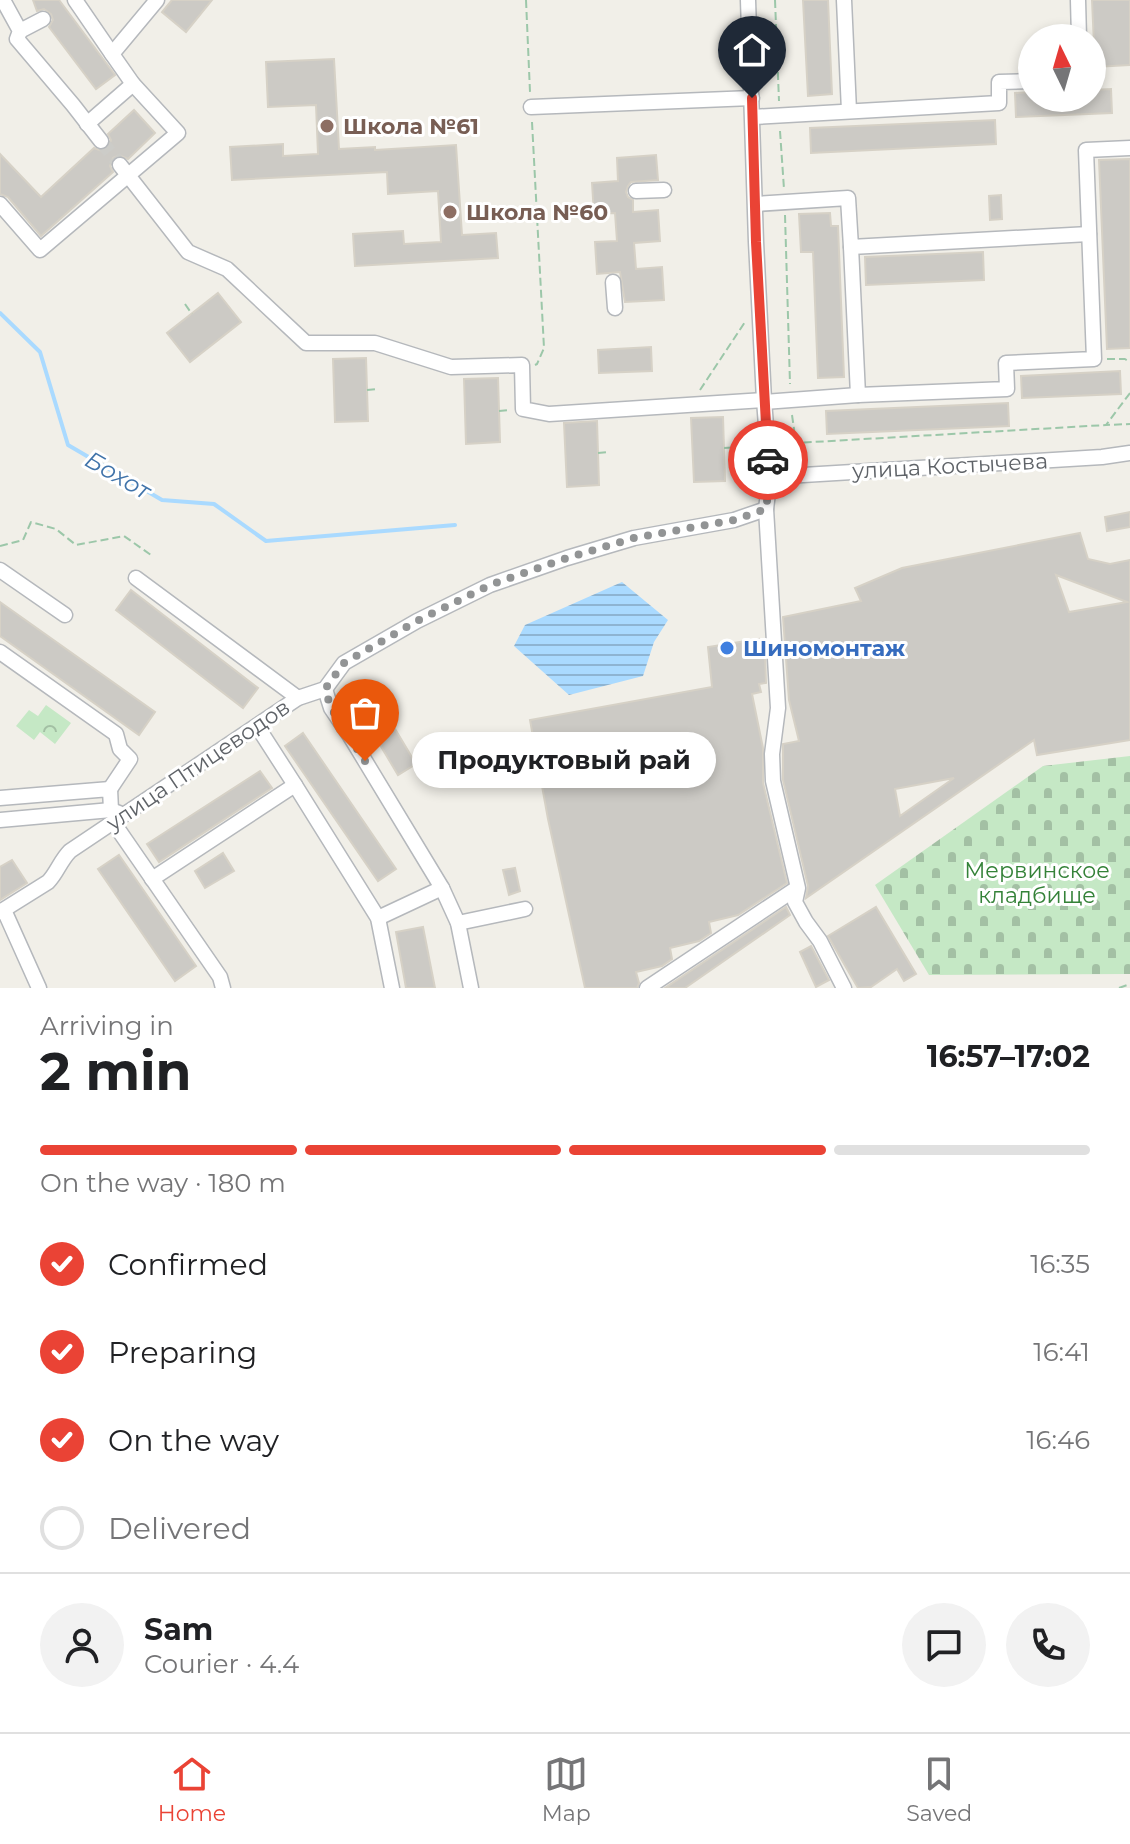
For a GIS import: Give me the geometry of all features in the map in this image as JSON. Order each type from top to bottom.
[{"type":"street","points":[[3,0],[20,31]]},
{"type":"street","points":[[0,204],[40,250],[125,170],[178,133],[133,84],[75,0]]},
{"type":"street","points":[[112,54],[157,0]]},
{"type":"street","points":[[748,0],[759,301],[770,477],[766,509],[778,708],[772,754],[773,781],[797,888],[795,902],[820,941],[844,988]]},
{"type":"street","points":[[844,0],[849,111]]},
{"type":"street","points":[[1078,0],[1079,24]]},
{"type":"street","points":[[43,19],[20,31],[17,39],[101,141]]},
{"type":"street","points":[[753,117],[999,103],[999,82],[1018,81]]},
{"type":"street","points":[[87,124],[133,84]]},
{"type":"street","points":[[531,107],[752,98]]},
{"type":"street","points":[[125,170],[188,252],[227,269],[306,343],[375,343],[451,367],[522,365],[523,409],[549,414],[1007,389],[1006,363],[1094,359],[1086,150],[1130,148]]},
{"type":"street","points":[[636,191],[664,190]]},
{"type":"street","points":[[756,204],[848,198],[858,395]]},
{"type":"street","points":[[851,247],[1089,234]]},
{"type":"street","points":[[613,282],[615,308]]},
{"type":"street","name":"улица Костычева","points":[[770,477],[1130,453]]},
{"type":"street","points":[[471,988],[458,923],[442,888],[331,708],[325,689],[344,663],[417,621],[490,585],[634,538],[734,520],[766,509]]},
{"type":"street","points":[[0,570],[65,615]]},
{"type":"street","points":[[136,578],[298,698]]},
{"type":"street","points":[[0,652],[116,734],[120,749],[130,759],[110,789],[115,816],[152,879],[220,977],[223,988]]},
{"type":"street","name":"улица Птицеводов","points":[[2,911],[48,882],[70,851],[115,816],[298,698],[325,689]]},
{"type":"street","points":[[257,726],[378,918],[392,988]]},
{"type":"street","points":[[152,879],[295,785]]},
{"type":"street","points":[[0,798],[110,789]]},
{"type":"street","points":[[0,820],[115,816]]},
{"type":"street","points":[[378,918],[442,888]]},
{"type":"street","points":[[647,988],[797,888]]},
{"type":"street","points":[[458,923],[525,909]]},
{"type":"street","points":[[2,911],[39,988]]},
{"type":"path","points":[[522,365],[537,364],[544,348],[526,0]]},
{"type":"path","points":[[690,405],[759,301]]},
{"type":"path","points":[[185,304],[192,314]]},
{"type":"path","points":[[1094,359],[1125,359],[1130,362]]},
{"type":"path","points":[[367,390],[377,389]]},
{"type":"path","points":[[1130,393],[1106,425],[1130,424]]},
{"type":"path","points":[[724,448],[745,447]]},
{"type":"path","points":[[598,453],[609,452]]},
{"type":"path","points":[[0,546],[23,540],[31,522],[56,529],[76,545],[124,536],[151,555]]},
{"type":"path","points":[[1119,988],[1130,984]]},
{"type":"green space","points":[[46,705],[71,723],[55,744],[40,732],[34,740],[16,726],[29,710],[38,716]]},
{"type":"green space","name":"Мервинское кладбище","points":[[1130,756],[1130,974],[929,975],[875,885],[1043,766]]},
{"type":"water","points":[[622,582],[668,620],[654,642],[643,676],[569,695],[514,646],[525,625]]},
{"type":"building","points":[[33,0],[59,0],[115,75],[96,89],[49,27],[53,20],[51,14],[44,9],[37,11]]},
{"type":"building","points":[[172,0],[212,0],[186,32],[162,12]]},
{"type":"building","points":[[803,0],[828,0],[832,94],[808,96]]},
{"type":"building","points":[[1092,0],[1130,0],[1130,65],[1106,66],[1106,24],[1093,24]]},
{"type":"building","points":[[334,59],[339,149],[456,145],[462,235],[496,233],[498,258],[355,266],[353,234],[403,231],[404,244],[441,242],[438,191],[388,194],[387,172],[232,180],[230,147],[283,144],[283,156],[318,154],[316,105],[268,107],[266,62]]},
{"type":"building","points":[[1106,89],[1111,89],[1112,113],[1016,117],[1015,93],[1018,93],[1018,112],[1106,112]]},
{"type":"building","points":[[134,110],[155,133],[128,159],[119,155],[113,158],[110,166],[113,172],[41,236],[8,197],[0,194],[0,154],[41,197],[94,148],[102,151],[108,148],[111,140],[108,134]]},
{"type":"building","points":[[995,120],[996,144],[811,153],[810,128]]},
{"type":"building","points":[[656,155],[658,180],[631,182],[626,192],[633,200],[633,212],[658,210],[660,241],[634,243],[636,269],[662,267],[664,300],[625,302],[620,272],[597,274],[595,242],[617,241],[615,213],[594,214],[592,183],[618,181],[617,158]]},
{"type":"building","points":[[1130,159],[1130,348],[1107,349],[1099,160]]},
{"type":"building","points":[[1001,195],[1002,219],[990,220],[989,196]]},
{"type":"building","points":[[830,213],[831,226],[838,226],[844,377],[818,378],[813,252],[801,252],[799,214]]},
{"type":"building","points":[[983,252],[984,280],[866,285],[865,257]]},
{"type":"building","points":[[218,293],[241,322],[190,362],[167,333]]},
{"type":"building","points":[[651,347],[652,371],[599,373],[598,350]]},
{"type":"building","points":[[366,358],[368,421],[335,422],[333,359]]},
{"type":"building","points":[[1120,371],[1121,394],[1022,398],[1021,376]]},
{"type":"building","points":[[498,378],[500,442],[466,444],[464,379]]},
{"type":"building","points":[[1008,403],[1009,426],[827,434],[826,411]]},
{"type":"building","points":[[723,417],[725,481],[694,482],[691,418]]},
{"type":"building","points":[[597,421],[599,485],[567,487],[564,423]]},
{"type":"building","points":[[1130,512],[1130,527],[1107,531],[1105,517]]},
{"type":"building","points":[[1080,533],[1088,559],[1110,564],[1130,560],[1130,740],[1037,755],[1034,740],[806,898],[808,886],[783,780],[783,744],[799,741],[789,700],[783,617],[861,601],[855,588],[902,568]],"holes":[[[1056,575],[1127,602],[1069,612]],[[954,778],[900,816],[895,789]]]},
{"type":"building","points":[[131,590],[258,688],[243,708],[116,610]]},
{"type":"building","points":[[0,602],[155,712],[139,735],[0,636]]},
{"type":"building","points":[[759,639],[762,654],[765,653],[766,683],[759,684],[761,692],[752,694],[763,748],[763,783],[787,883],[738,915],[709,922],[711,933],[699,941],[670,948],[672,959],[662,966],[636,972],[637,988],[585,988],[530,720],[712,687],[708,647]]},
{"type":"building","points":[[376,697],[416,764],[398,775],[358,708]]},
{"type":"building","points":[[303,733],[396,869],[378,881],[285,746]]},
{"type":"building","points":[[260,771],[272,788],[159,862],[147,844]]},
{"type":"building","points":[[223,853],[234,871],[205,888],[195,871]]},
{"type":"building","points":[[119,855],[196,966],[175,981],[98,869]]},
{"type":"building","points":[[12,860],[27,883],[0,900],[0,867]]},
{"type":"building","points":[[515,868],[520,891],[509,895],[503,870]]},
{"type":"building","points":[[786,907],[790,915],[685,988],[665,988]]},
{"type":"building","points":[[876,907],[916,974],[904,981],[897,969],[871,987],[858,988],[828,936]]},
{"type":"building","points":[[423,927],[435,988],[406,988],[396,932]]},
{"type":"building","points":[[811,946],[829,980],[816,987],[800,952]]},
{"type":"waterway","name":"Бохот","points":[[0,313],[40,352],[68,445],[162,500],[214,504],[266,541],[455,525]]},
{"type":"tunnel","points":[[101,141],[120,165]]},
{"type":"way so far","points":[[365,761],[331,708],[325,689],[344,663],[417,621],[490,585],[634,538],[734,520],[766,509],[770,477],[768,460]]},
{"type":"place","name":"Школа №61","points":[[327,126]]},
{"type":"place","name":"Школа №60","points":[[450,212]]},
{"type":"place","name":"Шиномонтаж","points":[[727,648]]},
{"type":"place","name":"Продуктовый рай","points":[[365,761]]},
{"type":"route","points":[[752,98],[768,460]]}]
